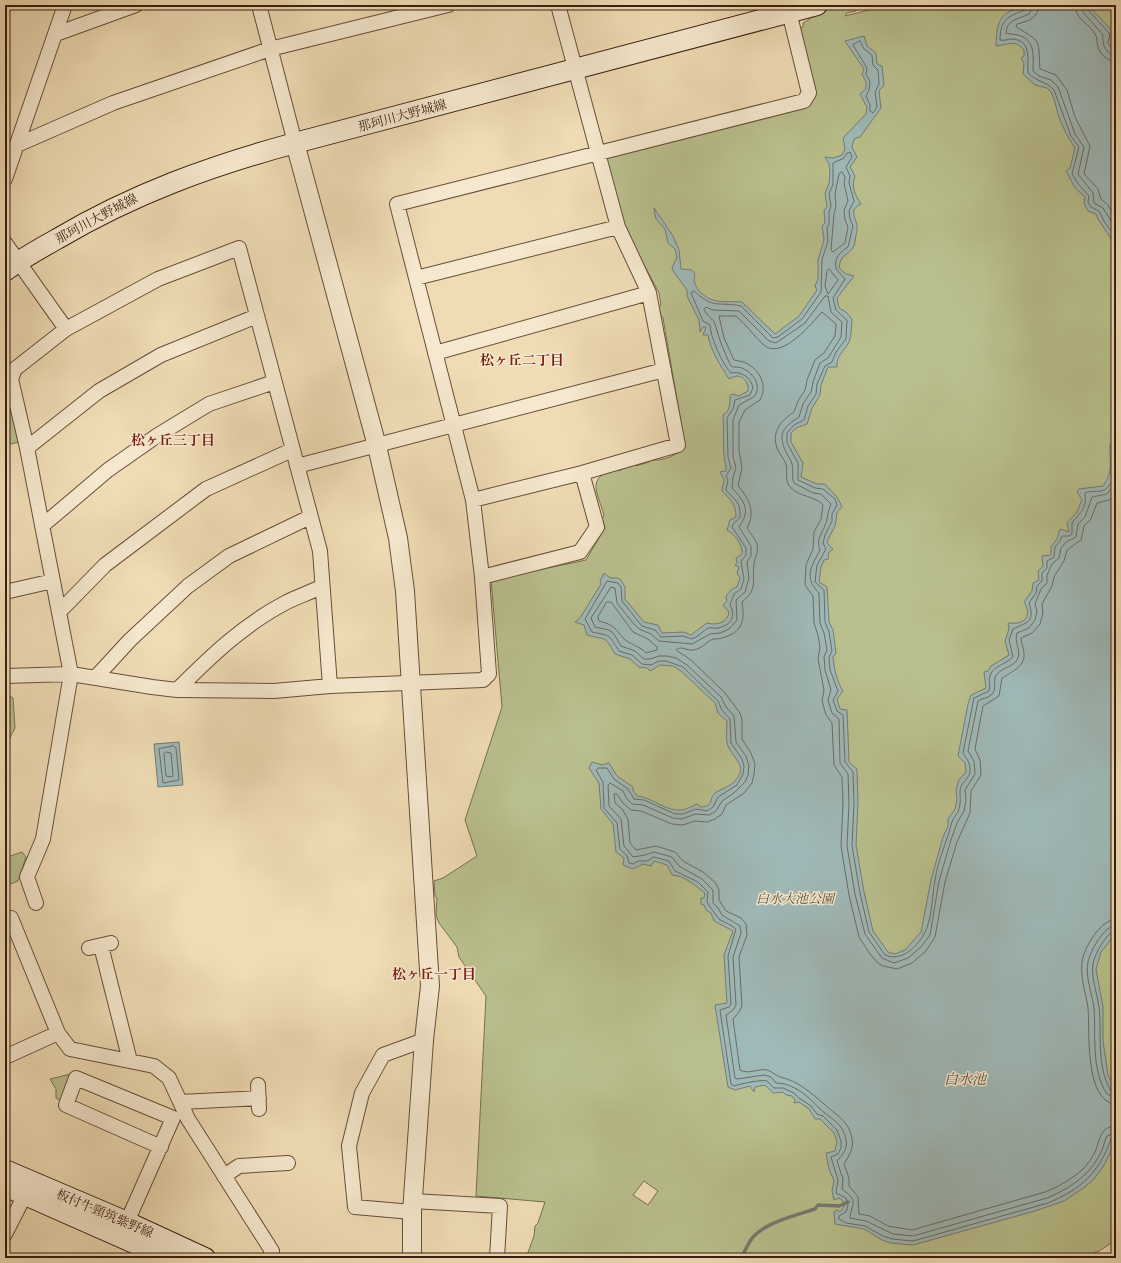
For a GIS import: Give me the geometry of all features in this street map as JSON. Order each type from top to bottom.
[{"type":"main road","name":"那珂川大野城線","points":[[11,266],[89,220],[148,191],[213,167],[295,143],[817,5]]},
{"type":"main road","name":"板付牛頸筑紫野線","points":[[5,1170],[28,1188],[168,1258]]},
{"type":"main road","name":"板付牛頸筑紫野線","points":[[5,1186],[28,1188],[127,1222],[205,1258]]},
{"type":"street","points":[[5,179],[65,5]]},
{"type":"street","points":[[56,34],[136,5]]},
{"type":"street","points":[[259,5],[377,446],[398,538],[405,591],[430,986],[424,1040],[412,1206],[412,1258]]},
{"type":"street","points":[[17,144],[113,103],[270,49],[448,5]]},
{"type":"street","points":[[473,500],[582,473],[678,446],[649,293],[618,227],[596,153],[558,5]]},
{"type":"street","points":[[5,676],[71,674],[177,690],[274,691],[330,686],[483,680],[489,674],[482,577],[473,500],[397,204],[804,101],[808,92],[789,12]]},
{"type":"street","points":[[416,278],[618,227]]},
{"type":"street","points":[[5,243],[11,266],[66,329]]},
{"type":"street","points":[[36,902],[27,877],[42,839],[71,674],[60,611],[27,448],[11,379],[15,368],[66,329],[158,279],[238,248],[320,551],[321,587],[330,686]]},
{"type":"street","points":[[435,353],[649,293]]},
{"type":"street","points":[[27,448],[99,391],[161,355],[257,316]]},
{"type":"street","points":[[296,466],[664,370]]},
{"type":"street","points":[[42,526],[108,470],[164,431],[209,404],[274,382]]},
{"type":"street","points":[[60,611],[105,565],[206,489],[292,450]]},
{"type":"street","points":[[482,577],[580,552],[597,527],[582,473]]},
{"type":"street","points":[[96,677],[130,640],[188,586],[229,556],[310,517]]},
{"type":"street","points":[[5,592],[53,580]]},
{"type":"street","points":[[177,690],[211,656],[250,624],[285,602],[321,587]]},
{"type":"street","points":[[5,921],[11,918],[58,1033],[70,1048],[154,1066],[169,1078],[188,1119],[272,1251],[269,1258]]},
{"type":"street","points":[[100,946],[130,1061]]},
{"type":"street","points":[[5,1057],[58,1033]]},
{"type":"street","points":[[424,1040],[383,1055],[362,1093],[349,1146],[356,1207],[500,1206],[497,1258]]},
{"type":"street","points":[[127,1222],[161,1147],[173,1118],[76,1078],[66,1106],[161,1147]]},
{"type":"street","points":[[180,1102],[258,1097]]},
{"type":"street","points":[[224,1176],[240,1166],[269,1170],[288,1163]]},
{"type":"street","points":[[5,1234],[28,1188]]},
{"type":"green space","name":"白水大池公園","points":[[843,5],[856,6],[856,11],[847,13],[845,16],[889,5],[1116,5],[1116,1240],[1099,1251],[1082,1258],[526,1258],[534,1236],[535,1226],[538,1223],[545,1202],[476,1196],[486,996],[459,957],[457,947],[439,923],[436,915],[437,898],[435,896],[434,881],[443,878],[477,856],[465,820],[502,707],[491,580],[586,560],[605,528],[602,519],[604,515],[596,487],[597,481],[600,477],[606,472],[615,468],[619,471],[633,463],[636,466],[649,462],[650,460],[660,460],[669,457],[678,453],[685,446],[663,318],[658,307],[661,305],[659,293],[625,228],[606,160],[611,154],[807,102],[798,29],[803,27],[803,23],[810,19],[811,14]],"holes":[[[644,1181],[658,1191],[648,1205],[633,1195]]]},
{"type":"green space","points":[[5,375],[20,442],[5,445]]},
{"type":"green space","points":[[5,693],[13,698],[15,728],[5,747]]},
{"type":"green space","points":[[22,852],[26,857],[18,881],[8,885],[5,876],[5,858]]},
{"type":"green space","points":[[71,1074],[66,1105],[56,1098],[56,1089],[50,1079]]},
{"type":"water","points":[[1030,5],[1088,5],[1115,34],[1111,41],[1116,48],[1116,246],[1096,214],[1088,211],[1084,203],[1085,197],[1075,188],[1066,171],[1070,168],[1075,148],[1062,125],[1051,92],[1047,88],[1035,85],[1023,74],[1024,63],[1021,58],[1024,56],[1024,50],[1021,47],[1014,44],[996,46],[998,28],[1002,17],[1013,10]]},
{"type":"water","name":"白水池","points":[[864,36],[867,46],[876,53],[877,64],[882,66],[884,85],[879,91],[881,108],[860,137],[854,139],[852,147],[857,157],[850,167],[855,176],[853,184],[854,191],[861,204],[857,206],[854,211],[857,228],[854,246],[844,256],[839,268],[846,274],[854,276],[837,298],[839,308],[846,312],[852,319],[851,336],[849,342],[839,356],[837,367],[828,367],[821,385],[820,395],[812,408],[807,424],[796,428],[791,433],[791,442],[803,463],[801,477],[817,484],[825,484],[837,497],[842,507],[838,512],[827,543],[833,549],[829,552],[828,559],[824,560],[821,567],[819,582],[827,587],[829,622],[833,630],[836,653],[833,657],[834,666],[837,679],[843,691],[837,699],[840,709],[847,710],[849,762],[857,769],[858,803],[856,845],[864,892],[873,931],[888,952],[895,954],[905,950],[921,932],[931,880],[943,837],[948,826],[948,819],[955,809],[957,800],[956,789],[959,780],[966,772],[965,763],[958,756],[971,695],[986,688],[984,672],[988,671],[991,666],[1009,655],[1005,641],[1009,629],[1008,623],[1019,623],[1027,616],[1027,607],[1024,602],[1032,591],[1033,583],[1039,580],[1038,571],[1043,566],[1042,556],[1051,555],[1051,547],[1057,539],[1060,529],[1069,532],[1067,523],[1077,512],[1082,500],[1077,492],[1079,489],[1103,486],[1109,476],[1110,471],[1110,444],[1116,440],[1116,933],[1101,952],[1096,969],[1103,1007],[1103,1041],[1108,1075],[1116,1091],[1116,1135],[1112,1149],[1103,1167],[1094,1179],[1064,1201],[1035,1211],[913,1245],[891,1243],[882,1240],[864,1229],[835,1224],[834,1212],[837,1210],[840,1212],[845,1205],[839,1198],[834,1200],[832,1191],[834,1181],[829,1169],[826,1153],[835,1151],[837,1141],[834,1133],[820,1119],[815,1119],[809,1109],[799,1102],[794,1103],[795,1100],[792,1096],[786,1095],[783,1092],[773,1093],[766,1086],[755,1087],[754,1092],[750,1086],[735,1090],[728,1087],[715,1005],[727,1003],[724,955],[733,931],[714,921],[711,913],[706,910],[704,905],[701,904],[701,898],[704,898],[705,893],[686,879],[672,875],[667,865],[654,861],[651,866],[643,864],[633,869],[623,865],[624,858],[616,852],[613,824],[601,809],[599,783],[589,768],[592,762],[602,765],[609,763],[617,776],[633,787],[633,790],[637,796],[643,797],[670,809],[682,810],[697,804],[701,807],[708,805],[710,804],[715,793],[730,785],[739,776],[740,766],[727,743],[727,721],[718,713],[715,703],[681,671],[673,666],[660,665],[650,671],[647,668],[639,667],[630,659],[615,654],[609,643],[604,639],[587,635],[584,625],[575,622],[580,618],[601,584],[600,581],[604,573],[610,578],[618,578],[621,580],[625,587],[625,599],[644,622],[658,625],[662,633],[684,632],[691,635],[707,623],[715,624],[724,621],[727,618],[729,612],[723,605],[727,601],[726,596],[732,589],[737,587],[740,578],[737,573],[739,567],[735,565],[737,563],[736,558],[742,554],[742,550],[738,540],[727,530],[730,520],[736,517],[732,502],[722,491],[724,480],[720,472],[726,471],[723,415],[730,404],[730,396],[732,394],[739,396],[748,391],[748,386],[745,380],[740,377],[737,376],[729,379],[713,351],[708,335],[703,335],[706,327],[703,327],[700,332],[699,320],[687,296],[687,290],[672,268],[677,257],[675,249],[668,243],[665,229],[656,219],[654,208],[673,236],[679,250],[681,269],[692,270],[695,274],[694,278],[696,287],[702,294],[709,299],[716,301],[742,302],[775,334],[799,316],[817,290],[815,286],[818,279],[818,260],[824,240],[822,226],[825,223],[824,211],[827,206],[825,193],[829,184],[830,172],[829,164],[825,157],[833,158],[842,155],[845,149],[843,138],[866,114],[867,107],[860,94],[866,89],[866,82],[862,74],[864,69],[845,41]]},
{"type":"water","points":[[179,742],[183,785],[158,787],[154,744]]},
{"type":"waterway","points":[[741,1258],[752,1238],[766,1227],[815,1209],[818,1205],[839,1206],[848,1202]]},
{"type":"district","name":"松ヶ丘二丁目","points":[[522,360]]},
{"type":"district","name":"松ヶ丘三丁目","points":[[173,440]]},
{"type":"district","name":"松ヶ丘一丁目","points":[[434,974]]}]
